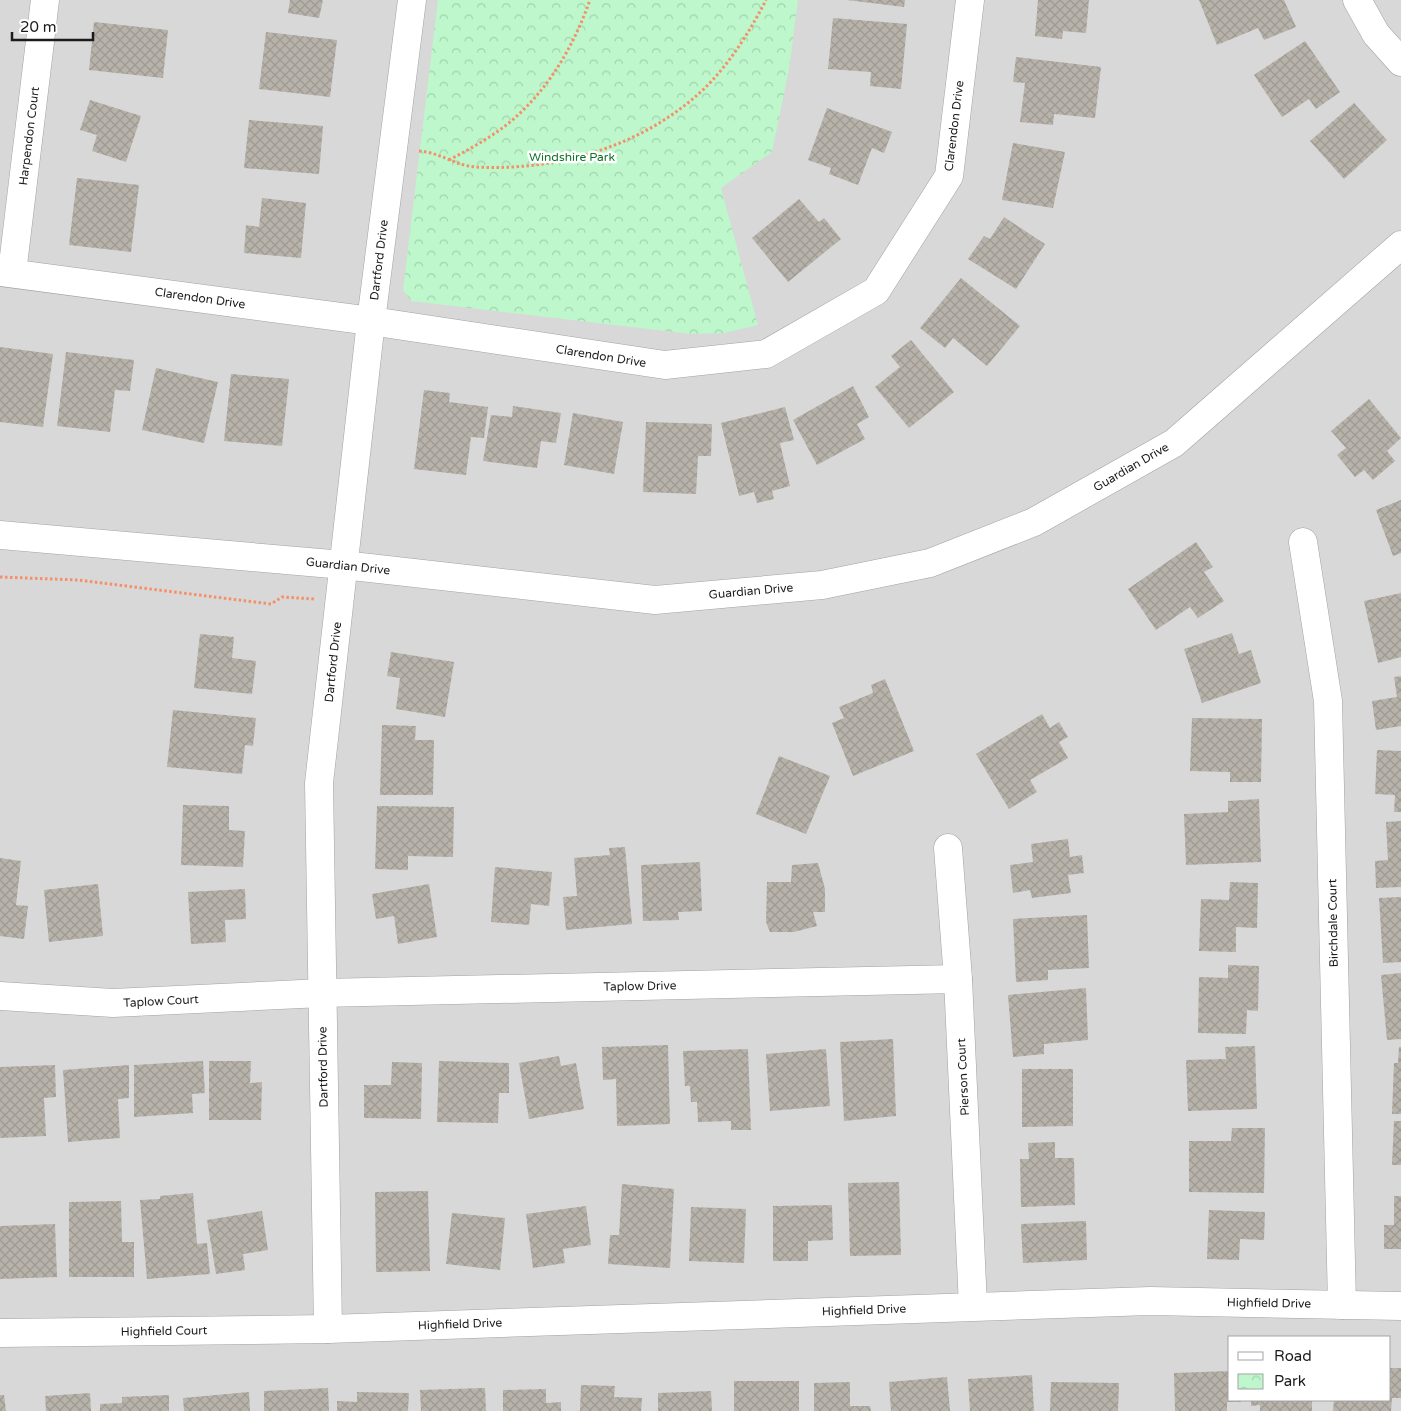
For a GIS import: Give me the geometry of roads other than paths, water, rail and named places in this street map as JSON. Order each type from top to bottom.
[{"type":"street","name":"Harpendon Court","points":[[6,273],[45,0]]},
{"type":"street","name":"Dartford Drive","points":[[328,1328],[320,783],[343,565],[412,0]]},
{"type":"street","name":"Clarendon Drive","points":[[6,273],[372,321],[665,365],[766,354],[876,291],[949,176],[970,0]]},
{"type":"street","points":[[1358,0],[1376,34],[1401,62]]},
{"type":"street","name":"Guardian Drive","points":[[0,535],[343,565],[655,600],[822,585],[930,563],[1034,522],[1174,442],[1401,245]]},
{"type":"street","name":"Birchdale Court","points":[[1303,542],[1328,701],[1342,1305]]},
{"type":"street","name":"Pierson Court","points":[[948,848],[958,979],[973,1306]]},
{"type":"street","name":"Taplow Drive","points":[[322,993],[958,979]]},
{"type":"street","name":"Taplow Court","points":[[0,996],[114,1003],[322,993]]},
{"type":"street","name":"Highfield Drive","points":[[328,1328],[1150,1301],[1401,1306]]},
{"type":"street","name":"Highfield Court","points":[[0,1333],[328,1328]]},
{"type":"park label","name":"Windshire Park","points":[[572,157]]}]
